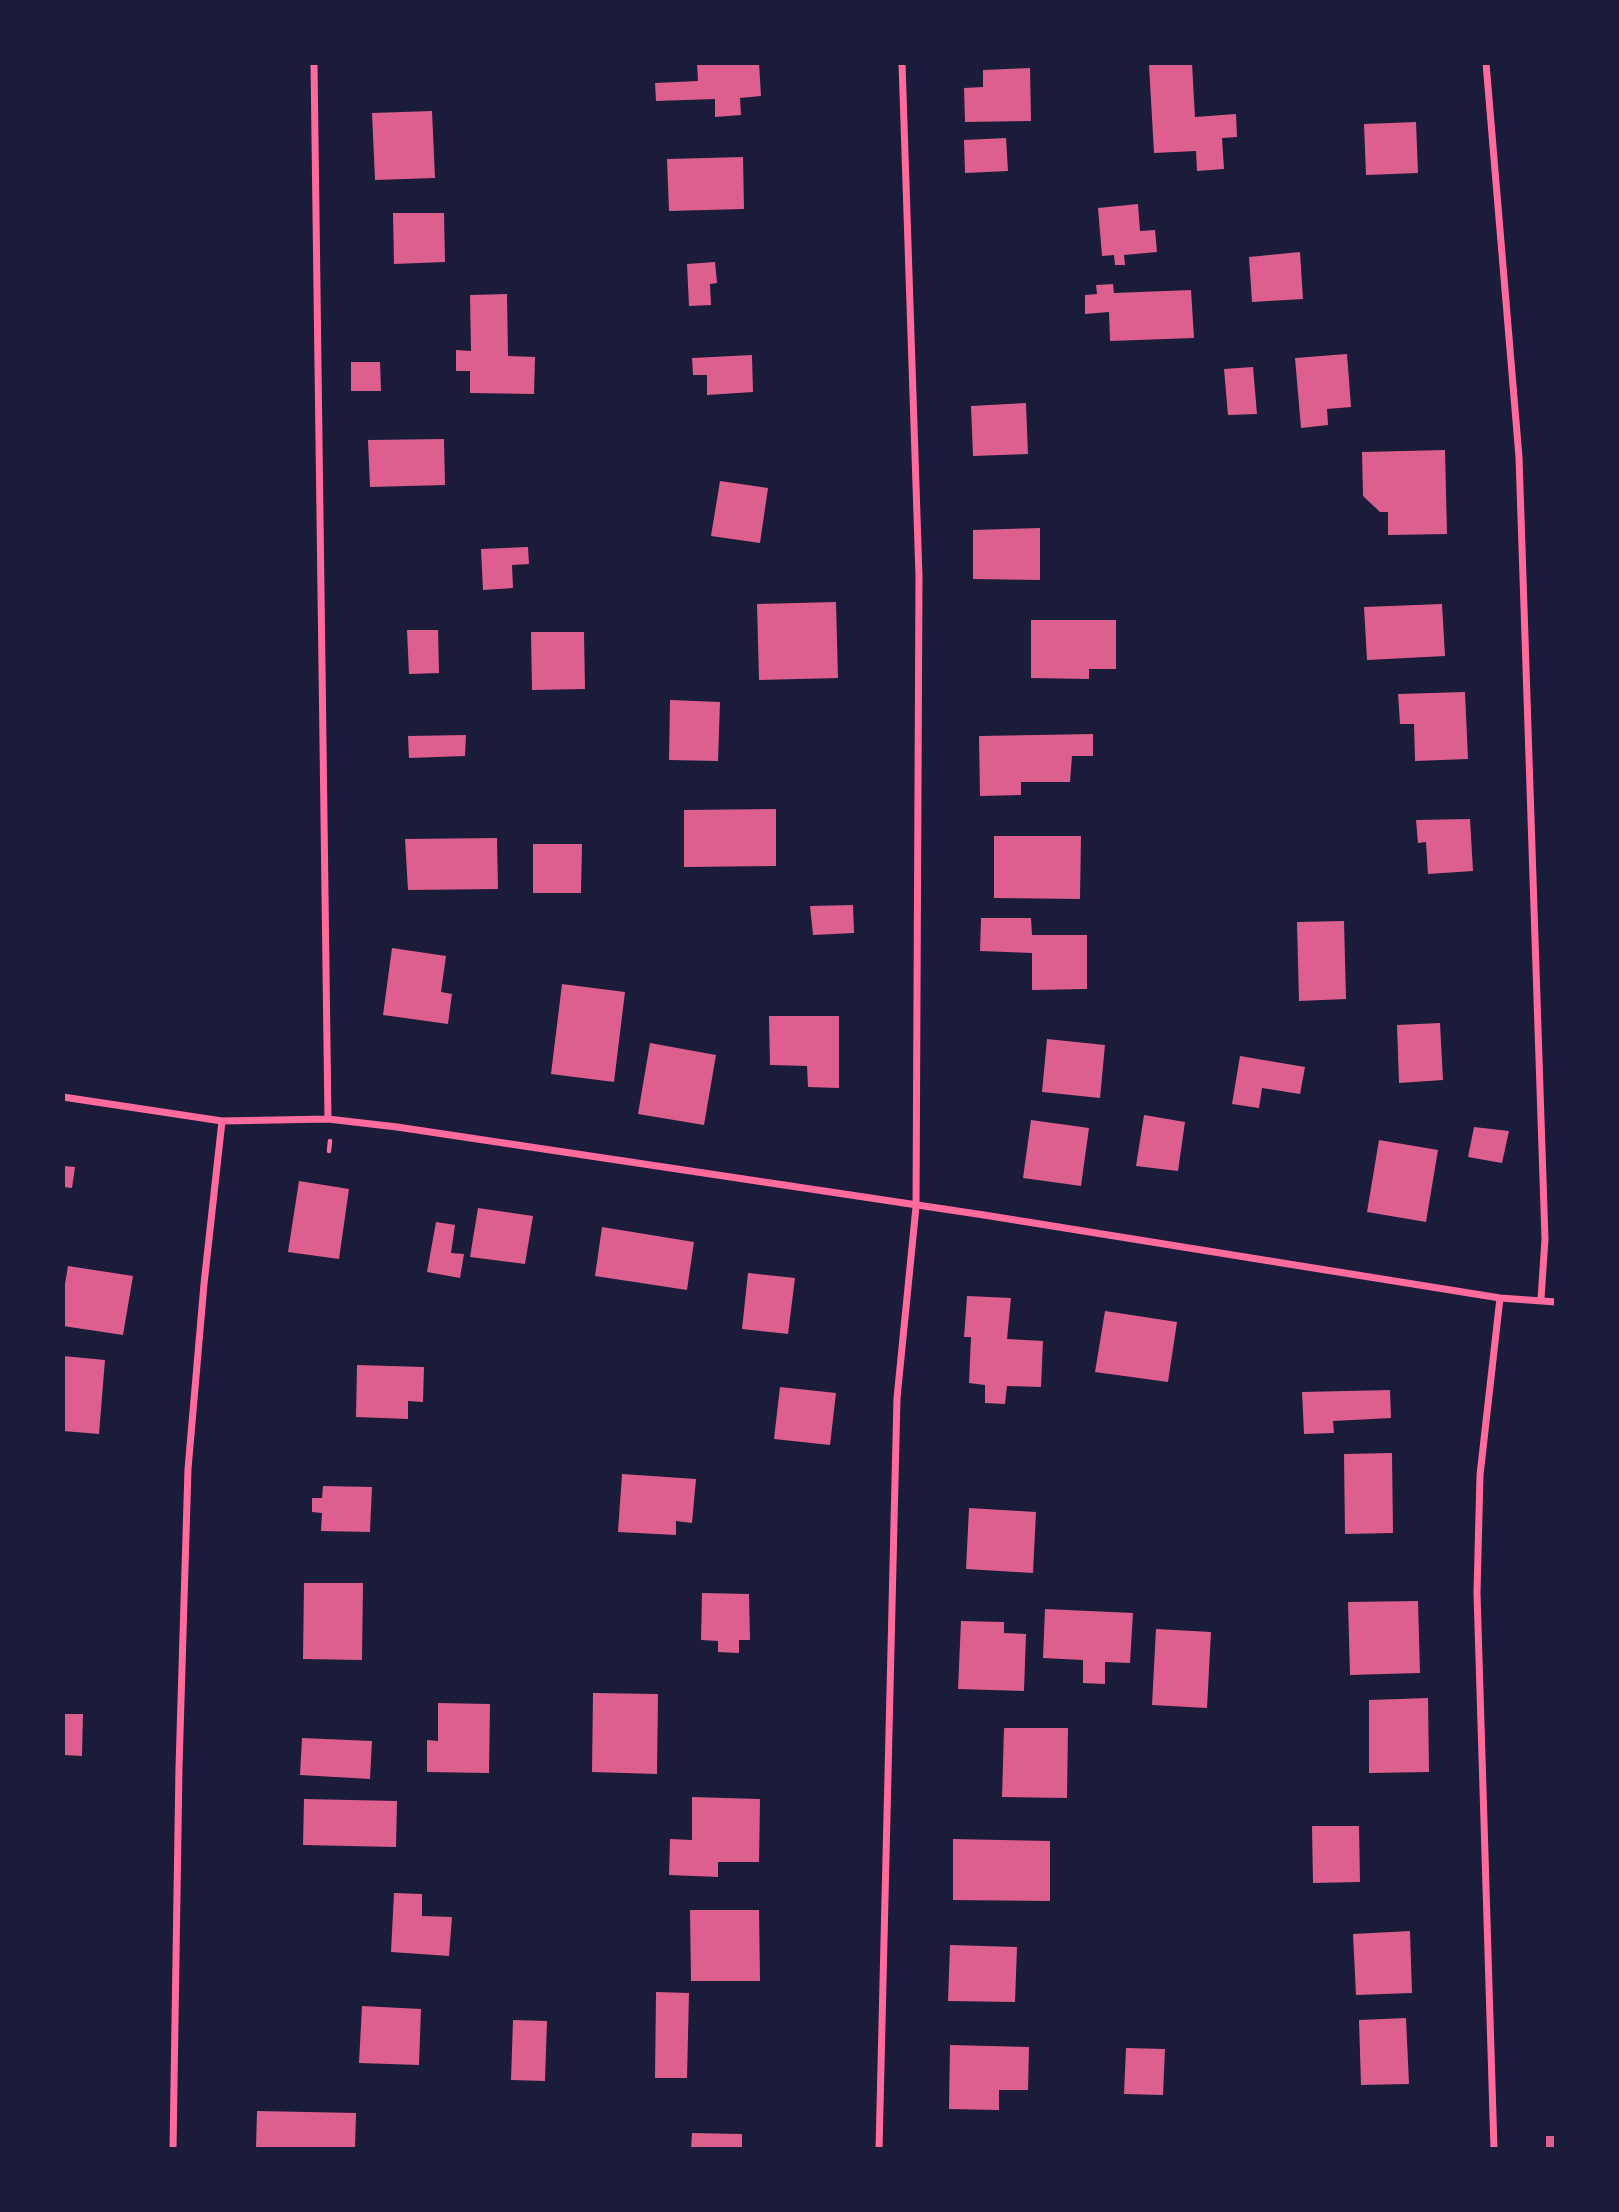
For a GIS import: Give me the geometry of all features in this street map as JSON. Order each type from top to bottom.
[{"type":"street","points":[[314,63],[328,1119]]},
{"type":"street","points":[[879,2149],[897,1398],[916,1207],[919,576],[902,63]]},
{"type":"street","points":[[1486,63],[1518,457],[1545,1239],[1541,1299]]},
{"type":"street","points":[[63,1097],[222,1121],[328,1119],[397,1127],[1065,1228],[1500,1298],[1556,1302]]},
{"type":"street","points":[[173,2149],[179,1767],[188,1469],[222,1121]]},
{"type":"street","points":[[1494,2149],[1477,1593],[1480,1475],[1500,1298]]},
{"type":"building","points":[[697,63],[759,63],[761,96],[740,98],[741,115],[715,117],[715,99],[656,101],[655,83],[698,81]]},
{"type":"building","points":[[1192,63],[1195,117],[1236,114],[1237,137],[1222,138],[1224,169],[1197,171],[1196,151],[1154,153],[1149,65]]},
{"type":"building","points":[[1030,68],[1031,121],[965,122],[964,88],[983,87],[983,70]]},
{"type":"building","points":[[432,111],[435,178],[375,180],[372,113]]},
{"type":"building","points":[[1416,122],[1418,173],[1366,175],[1364,124]]},
{"type":"building","points":[[1006,138],[1008,171],[965,173],[964,140]]},
{"type":"building","points":[[743,157],[744,209],[669,211],[667,159]]},
{"type":"building","points":[[1138,204],[1140,231],[1155,230],[1157,252],[1124,255],[1125,265],[1115,265],[1114,255],[1102,256],[1098,208]]},
{"type":"building","points":[[393,213],[444,213],[445,262],[394,264]]},
{"type":"building","points":[[1300,252],[1303,299],[1252,302],[1249,257]]},
{"type":"building","points":[[715,262],[717,283],[710,284],[711,305],[689,306],[687,264]]},
{"type":"building","points":[[1113,284],[1114,293],[1191,290],[1194,338],[1110,341],[1109,312],[1085,314],[1085,295],[1097,294],[1096,285]]},
{"type":"building","points":[[507,294],[508,356],[535,357],[534,394],[470,393],[470,371],[456,371],[456,350],[471,351],[470,295]]},
{"type":"building","points":[[1347,354],[1351,407],[1327,409],[1328,425],[1301,428],[1295,358]]},
{"type":"building","points":[[752,355],[753,392],[707,395],[707,375],[693,375],[692,358]]},
{"type":"building","points":[[351,362],[380,362],[381,391],[351,391]]},
{"type":"building","points":[[1253,367],[1257,414],[1228,415],[1224,369]]},
{"type":"building","points":[[1026,403],[1028,454],[973,456],[971,406]]},
{"type":"building","points":[[444,439],[445,485],[370,487],[368,440]]},
{"type":"building","points":[[1445,450],[1447,534],[1388,535],[1388,512],[1380,512],[1363,496],[1362,452]]},
{"type":"building","points":[[720,481],[768,488],[760,543],[711,536]]},
{"type":"building","points":[[1040,528],[1040,580],[973,579],[973,530]]},
{"type":"building","points":[[528,547],[529,564],[512,565],[513,588],[483,590],[481,549]]},
{"type":"building","points":[[836,602],[838,678],[759,680],[757,604]]},
{"type":"building","points":[[1442,604],[1445,656],[1367,660],[1364,607]]},
{"type":"building","points":[[1031,620],[1116,620],[1116,669],[1089,669],[1089,679],[1031,678]]},
{"type":"building","points":[[407,630],[438,630],[439,673],[409,674]]},
{"type":"building","points":[[531,632],[584,632],[585,689],[532,690]]},
{"type":"building","points":[[1465,692],[1468,759],[1415,761],[1414,724],[1400,724],[1398,694]]},
{"type":"building","points":[[670,700],[720,702],[718,761],[669,760]]},
{"type":"building","points":[[1093,734],[1093,756],[1072,756],[1070,782],[1021,782],[1021,795],[980,796],[979,736]]},
{"type":"building","points":[[466,735],[465,756],[409,758],[408,736]]},
{"type":"building","points":[[776,809],[776,866],[684,867],[684,810]]},
{"type":"building","points":[[1470,819],[1473,871],[1428,874],[1426,842],[1418,843],[1416,820]]},
{"type":"building","points":[[994,836],[1081,836],[1080,899],[994,898]]},
{"type":"building","points":[[497,838],[498,889],[408,890],[405,839]]},
{"type":"building","points":[[533,844],[582,844],[581,893],[533,893]]},
{"type":"building","points":[[853,905],[854,933],[813,935],[810,906]]},
{"type":"building","points":[[981,918],[1031,918],[1032,935],[1087,935],[1087,989],[1032,990],[1032,953],[980,951]]},
{"type":"building","points":[[1344,921],[1346,999],[1299,1001],[1297,922]]},
{"type":"building","points":[[392,948],[446,956],[441,992],[452,994],[448,1024],[383,1015]]},
{"type":"building","points":[[562,984],[625,992],[614,1082],[551,1074]]},
{"type":"building","points":[[769,1016],[839,1016],[839,1088],[808,1087],[807,1066],[770,1065]]},
{"type":"building","points":[[1440,1023],[1443,1080],[1399,1083],[1397,1025]]},
{"type":"building","points":[[1047,1039],[1105,1045],[1100,1098],[1042,1092]]},
{"type":"building","points":[[650,1043],[716,1055],[704,1125],[638,1114]]},
{"type":"building","points":[[1240,1056],[1305,1067],[1300,1094],[1262,1088],[1259,1108],[1232,1104]]},
{"type":"building","points":[[1144,1115],[1185,1122],[1178,1171],[1136,1166]]},
{"type":"building","points":[[1031,1120],[1089,1128],[1081,1186],[1023,1178]]},
{"type":"building","points":[[1474,1127],[1509,1131],[1502,1163],[1468,1157]]},
{"type":"building","points":[[1379,1140],[1438,1150],[1426,1222],[1367,1212]]},
{"type":"building","points":[[63,1166],[75,1167],[72,1188],[63,1187]]},
{"type":"building","points":[[299,1181],[349,1189],[339,1259],[288,1252]]},
{"type":"building","points":[[478,1208],[533,1216],[525,1264],[470,1257]]},
{"type":"building","points":[[436,1222],[455,1225],[451,1253],[464,1254],[460,1278],[427,1272]]},
{"type":"building","points":[[602,1227],[694,1242],[687,1290],[595,1276]]},
{"type":"building","points":[[68,1266],[133,1276],[123,1335],[63,1326],[63,1296]]},
{"type":"building","points":[[748,1273],[795,1278],[788,1334],[742,1329]]},
{"type":"building","points":[[967,1296],[1011,1298],[1007,1339],[1043,1341],[1041,1387],[1007,1386],[1005,1404],[985,1403],[985,1385],[969,1383],[971,1337],[964,1337]]},
{"type":"building","points":[[1105,1311],[1177,1322],[1168,1382],[1095,1372]]},
{"type":"building","points":[[63,1356],[105,1360],[99,1434],[63,1431]]},
{"type":"building","points":[[357,1365],[424,1367],[423,1402],[408,1401],[408,1419],[356,1417]]},
{"type":"building","points":[[780,1387],[836,1393],[830,1445],[774,1439]]},
{"type":"building","points":[[1390,1390],[1391,1418],[1333,1421],[1334,1433],[1304,1434],[1302,1392]]},
{"type":"building","points":[[1392,1453],[1393,1533],[1345,1534],[1344,1454]]},
{"type":"building","points":[[622,1474],[696,1479],[692,1523],[676,1521],[676,1535],[618,1532]]},
{"type":"building","points":[[323,1486],[372,1487],[370,1532],[321,1531],[322,1513],[312,1512],[312,1498],[322,1498]]},
{"type":"building","points":[[969,1508],[1036,1512],[1033,1573],[966,1569]]},
{"type":"building","points":[[304,1583],[363,1583],[362,1660],[303,1659]]},
{"type":"building","points":[[702,1593],[749,1594],[750,1640],[739,1640],[739,1653],[718,1652],[718,1641],[701,1640]]},
{"type":"building","points":[[1418,1601],[1420,1673],[1350,1675],[1348,1602]]},
{"type":"building","points":[[1045,1609],[1133,1613],[1130,1663],[1105,1662],[1105,1684],[1083,1683],[1083,1660],[1043,1658]]},
{"type":"building","points":[[961,1621],[1004,1622],[1004,1633],[1026,1634],[1024,1691],[958,1689]]},
{"type":"building","points":[[1156,1629],[1211,1632],[1207,1708],[1152,1705]]},
{"type":"building","points":[[593,1693],[658,1694],[657,1774],[592,1772]]},
{"type":"building","points":[[1428,1698],[1429,1772],[1369,1773],[1369,1700]]},
{"type":"building","points":[[438,1703],[490,1704],[489,1773],[427,1772],[427,1740],[438,1741]]},
{"type":"building","points":[[63,1714],[83,1714],[82,1756],[63,1755]]},
{"type":"building","points":[[1004,1728],[1068,1728],[1067,1798],[1002,1797]]},
{"type":"building","points":[[302,1738],[372,1741],[370,1779],[300,1775]]},
{"type":"building","points":[[692,1797],[760,1799],[759,1862],[718,1862],[718,1877],[669,1875],[670,1839],[692,1840]]},
{"type":"building","points":[[304,1799],[397,1801],[396,1847],[303,1845]]},
{"type":"building","points":[[1312,1826],[1359,1826],[1360,1882],[1313,1883]]},
{"type":"building","points":[[953,1839],[1050,1841],[1050,1901],[953,1900]]},
{"type":"building","points":[[394,1893],[422,1894],[422,1916],[452,1917],[449,1956],[391,1952]]},
{"type":"building","points":[[690,1910],[759,1910],[760,1981],[691,1981]]},
{"type":"building","points":[[1410,1931],[1412,1993],[1356,1995],[1353,1934]]},
{"type":"building","points":[[950,1945],[1017,1947],[1015,2002],[948,2001]]},
{"type":"building","points":[[656,1992],[689,1993],[687,2078],[655,2078]]},
{"type":"building","points":[[362,2006],[421,2009],[419,2065],[359,2063]]},
{"type":"building","points":[[1406,2018],[1409,2084],[1361,2085],[1359,2020]]},
{"type":"building","points":[[513,2020],[547,2021],[545,2081],[511,2080]]},
{"type":"building","points":[[950,2045],[1029,2047],[1028,2090],[999,2090],[999,2110],[949,2109]]},
{"type":"building","points":[[1126,2048],[1165,2049],[1163,2095],[1124,2094]]},
{"type":"building","points":[[257,2111],[356,2113],[355,2149],[256,2149]]},
{"type":"building","points":[[692,2133],[742,2134],[742,2149],[691,2149]]},
{"type":"building","points":[[1546,2136],[1556,2136],[1556,2149],[1546,2149]]}]
